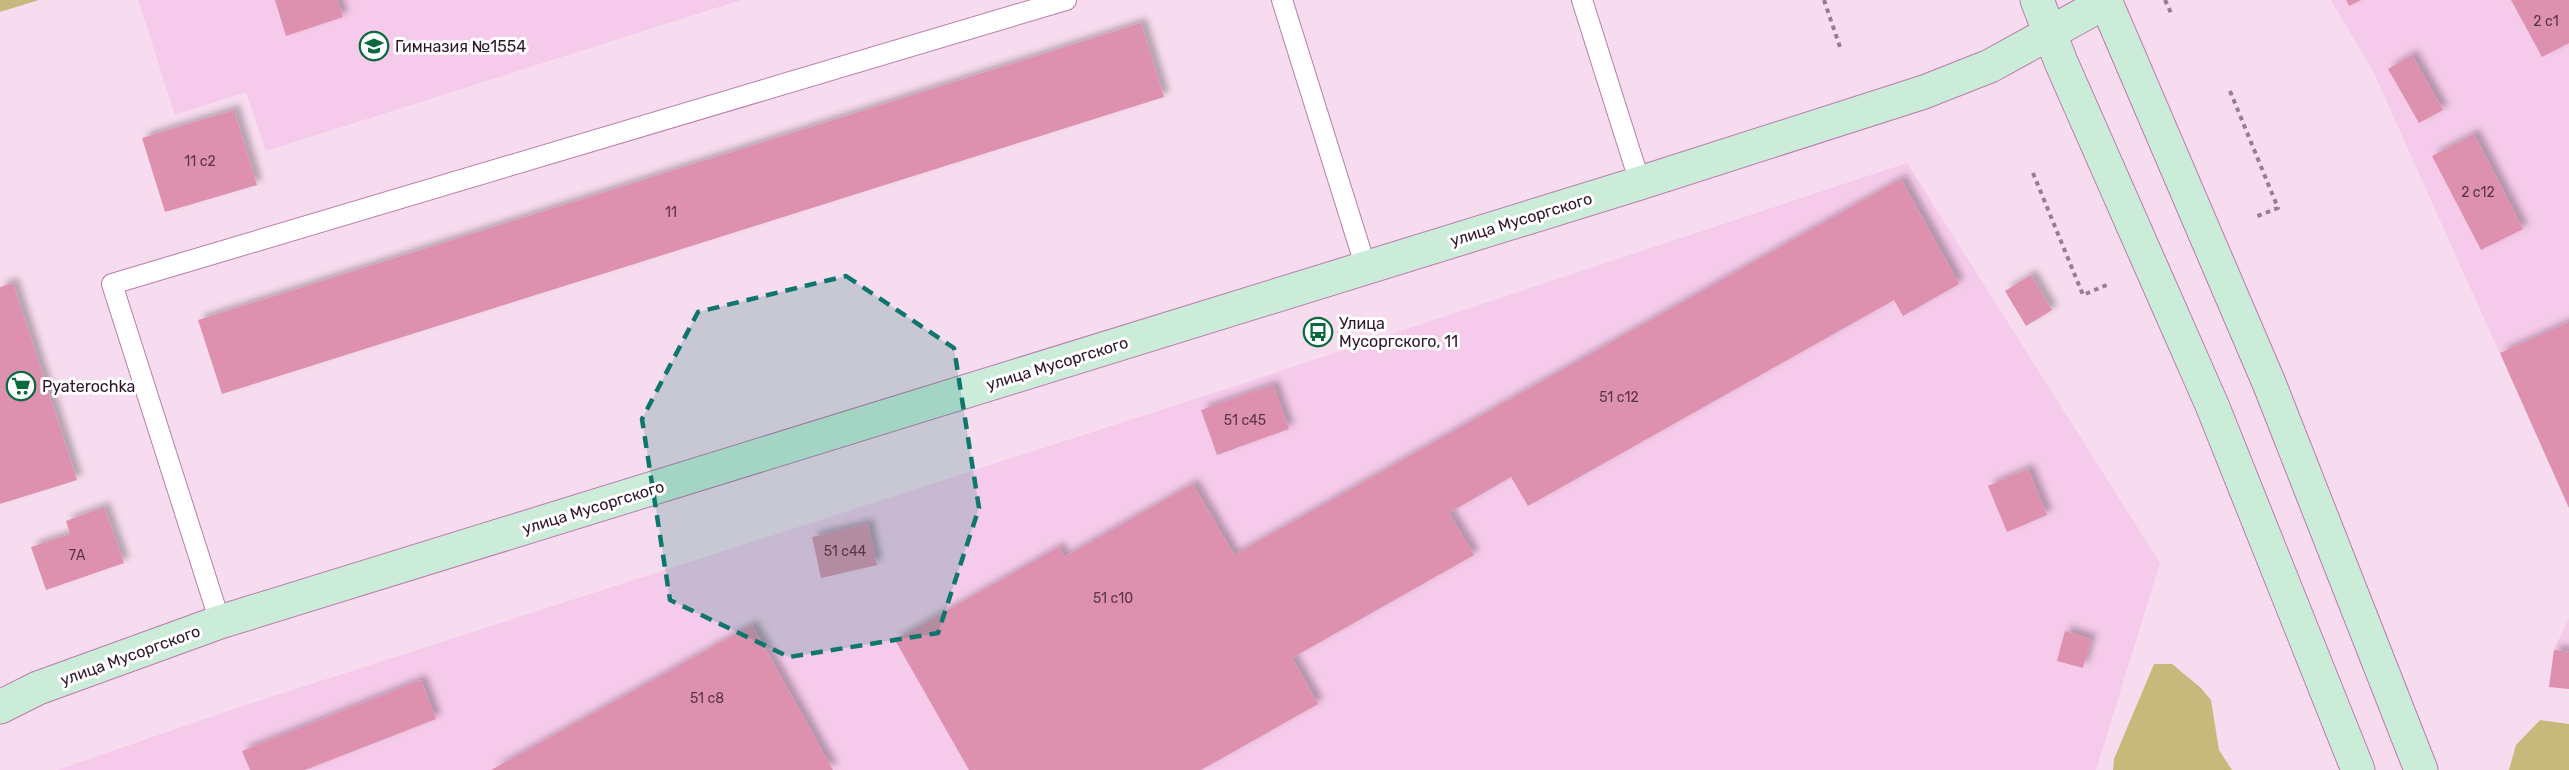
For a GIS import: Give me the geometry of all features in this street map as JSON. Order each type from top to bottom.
[{"type":"street","points":[[2037,0],[2212,405],[2358,770]]},
{"type":"street","name":"улица Мусоргского","points":[[0,707],[38,688],[220,622],[1640,183],[1958,80],[2050,33],[2105,1]]},
{"type":"street","points":[[2105,1],[2269,383],[2421,770]]},
{"type":"lane","points":[[220,622],[112,284],[1066,0]]},
{"type":"lane","points":[[1282,0],[1366,268]]},
{"type":"lane","points":[[1582,0],[1640,183]]},
{"type":"path","points":[[1824,0],[1840,47]]},
{"type":"path","points":[[2165,0],[2171,13]]},
{"type":"path","points":[[2230,91],[2278,208],[2255,217]]},
{"type":"path","points":[[2033,173],[2083,295],[2109,284]]},
{"type":"highlighted area","points":[[846,276],[954,348],[979,508],[938,633],[789,657],[670,600],[642,419],[698,312]]},
{"type":"shaded area","points":[[0,0],[39,0],[0,12]]},
{"type":"shaded area","name":"Гимназия №1554","points":[[138,0],[741,0],[266,151],[246,92],[175,115]]},
{"type":"shaded area","points":[[2331,0],[2569,0],[2569,508],[2373,71]]},
{"type":"shaded area","points":[[1907,163],[2160,563],[2096,770],[57,770],[237,708],[1232,387]]},
{"type":"shaded area","points":[[2569,618],[2569,689],[2549,687],[2554,650]]},
{"type":"shaded area","points":[[2154,664],[2172,664],[2201,688],[2211,700],[2219,750],[2232,770],[2113,770],[2114,759]]},
{"type":"shaded area","points":[[2540,720],[2569,724],[2569,770],[2509,770],[2516,745]]},
{"type":"building","points":[[275,0],[337,0],[343,17],[286,36]]},
{"type":"building","points":[[2346,0],[2361,0],[2349,6]]},
{"type":"building","points":[[2511,0],[2569,0],[2569,43],[2542,57]]},
{"type":"building","points":[[1141,23],[1164,97],[222,394],[198,320]]},
{"type":"building","points":[[2412,55],[2443,110],[2419,123],[2388,69]]},
{"type":"building","points":[[234,110],[257,185],[165,212],[142,138]]},
{"type":"building","points":[[2474,134],[2523,229],[2481,250],[2432,156]]},
{"type":"building","points":[[1901,179],[1959,284],[1903,316],[1894,300],[1528,506],[1511,477],[1449,513],[1474,555],[1292,658],[1318,704],[1201,770],[969,770],[895,640],[1059,547],[1064,557],[1193,484],[1234,555]]},
{"type":"building","points":[[2031,275],[2052,310],[2026,326],[2005,291]]},
{"type":"building","points":[[13,283],[77,480],[0,504],[0,287]]},
{"type":"building","points":[[2569,322],[2569,508],[2500,353]]},
{"type":"building","points":[[1273,385],[1289,429],[1217,455],[1201,410]]},
{"type":"building","points":[[2028,469],[2047,515],[2007,532],[1988,486]]},
{"type":"building","points":[[104,507],[124,563],[46,590],[31,547],[70,534],[66,521]]},
{"type":"building","points":[[868,524],[877,565],[821,578],[812,537]]},
{"type":"building","points":[[752,625],[833,770],[491,770]]},
{"type":"building","points":[[2065,631],[2091,639],[2083,668],[2057,661]]},
{"type":"building","points":[[2554,650],[2569,652],[2569,689],[2549,687]]},
{"type":"building","points":[[421,680],[436,719],[305,770],[250,770],[242,751]]},
{"type":"place","name":"Гимназия №1554","points":[[374,46]]},
{"type":"place","name":"Улица Мусоргского, 11","points":[[1318,332]]},
{"type":"place","name":"Pyaterochka","points":[[21,386]]}]
